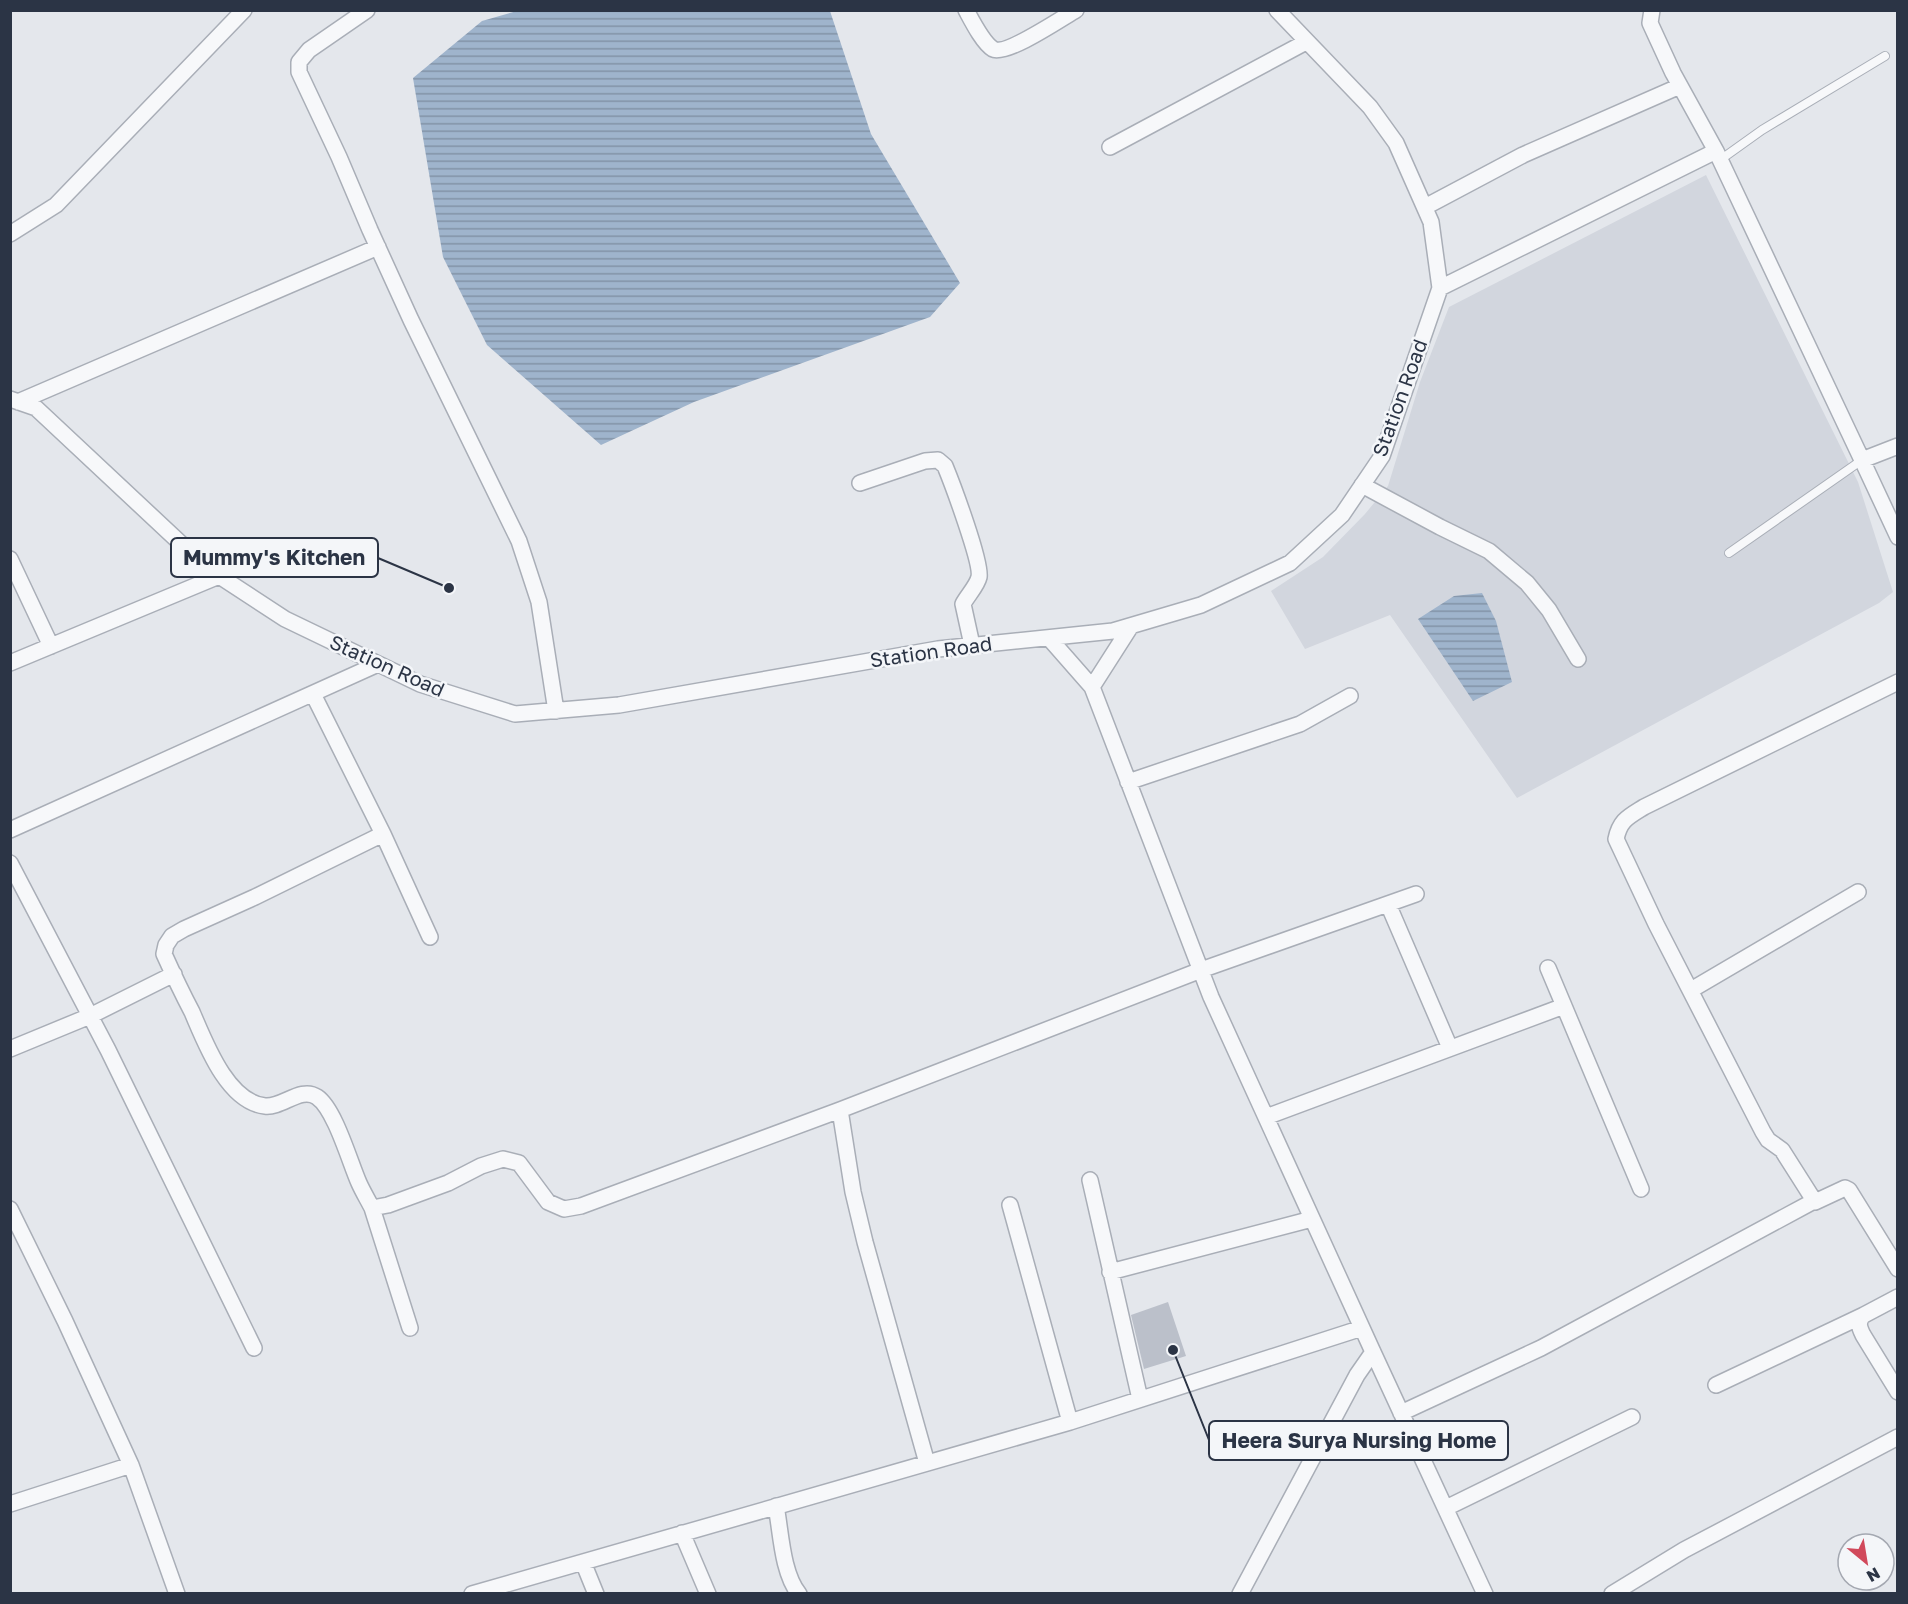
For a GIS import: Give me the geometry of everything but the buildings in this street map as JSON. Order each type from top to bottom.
[{"type":"street","points":[[10,234],[56,205],[244,10]]},
{"type":"street","points":[[367,10],[309,50],[299,62],[299,72],[378,248],[519,541],[539,602],[555,711]]},
{"type":"street","points":[[966,10],[986,43],[994,50],[1000,50],[1019,43],[1076,10]]},
{"type":"street","name":"Station Road","points":[[14,401],[36,408],[207,568],[285,620],[420,684],[515,714],[619,705],[938,649],[1113,632],[1201,605],[1290,563],[1342,515],[1382,456],[1440,288],[1431,222],[1396,143],[1370,107],[1277,10]]},
{"type":"street","points":[[1652,10],[1650,23],[1680,86],[1718,156],[1898,537]]},
{"type":"street","points":[[1110,147],[1306,42]]},
{"type":"street","points":[[1425,207],[1523,155],[1680,86]]},
{"type":"street","points":[[1440,288],[1718,156]]},
{"type":"street","points":[[14,401],[378,248]]},
{"type":"street","points":[[1862,460],[1898,446]]},
{"type":"street","points":[[860,483],[925,461],[938,460],[945,466],[980,573],[963,604],[972,645]]},
{"type":"street","points":[[1362,485],[1490,551],[1527,583],[1549,610],[1578,658]]},
{"type":"street","points":[[10,559],[51,646]]},
{"type":"street","points":[[10,663],[219,576]]},
{"type":"street","points":[[1092,687],[1131,626]]},
{"type":"street","points":[[1049,638],[1092,687],[1211,997],[1485,1593]]},
{"type":"street","points":[[10,830],[378,664]]},
{"type":"street","points":[[1814,1201],[1782,1150],[1768,1140],[1763,1132],[1616,839],[1618,827],[1644,807],[1898,682]]},
{"type":"street","points":[[313,694],[383,834],[430,938]]},
{"type":"street","points":[[1128,782],[1300,724],[1350,696]]},
{"type":"street","points":[[383,834],[255,897],[195,923],[172,936],[166,945],[164,954],[216,1065],[237,1092],[248,1101],[263,1106],[275,1106],[298,1095],[308,1094],[324,1104],[345,1145],[359,1183],[372,1208],[410,1328]]},
{"type":"street","points":[[10,863],[90,1017],[254,1348]]},
{"type":"street","points":[[1691,990],[1858,892]]},
{"type":"street","points":[[372,1208],[388,1205],[448,1183],[481,1166],[502,1159],[519,1162],[548,1202],[564,1209],[581,1206],[840,1110],[1201,970],[1416,894]]},
{"type":"street","points":[[1388,904],[1450,1048]]},
{"type":"street","points":[[1548,968],[1641,1189]]},
{"type":"street","points":[[10,1049],[90,1017],[174,974]]},
{"type":"street","points":[[1266,1117],[1564,1006]]},
{"type":"street","points":[[840,1110],[853,1192],[865,1242],[927,1463]]},
{"type":"street","points":[[1090,1180],[1140,1399]]},
{"type":"street","points":[[1401,1413],[1541,1348],[1840,1189],[1847,1189],[1898,1269]]},
{"type":"street","points":[[1011,1205],[1070,1422]]},
{"type":"street","points":[[10,1209],[65,1321],[131,1466],[177,1593]]},
{"type":"street","points":[[1110,1272],[1312,1219]]},
{"type":"street","points":[[1716,1385],[1898,1297]]},
{"type":"street","points":[[1864,1315],[1859,1322],[1860,1330],[1898,1392]]},
{"type":"street","points":[[472,1593],[516,1588],[583,1562],[1070,1422],[1362,1328]]},
{"type":"street","points":[[1240,1593],[1357,1375],[1373,1352]]},
{"type":"street","points":[[1446,1508],[1632,1417]]},
{"type":"street","points":[[1612,1593],[1684,1550],[1898,1437]]},
{"type":"street","points":[[10,1504],[131,1466]]},
{"type":"street","points":[[776,1506],[788,1572],[799,1593]]},
{"type":"street","points":[[682,1533],[708,1593]]},
{"type":"street","points":[[583,1562],[596,1593]]},
{"type":"lane","points":[[1718,156],[1885,56]]},
{"type":"lane","points":[[1729,553],[1862,460]]},
{"type":"shaded area","points":[[1706,175],[1858,482],[1893,592],[1879,603],[1517,798],[1390,615],[1305,649],[1271,591],[1323,557],[1365,514],[1388,486],[1420,382],[1449,307]]},
{"type":"water","points":[[517,11],[830,11],[871,134],[960,283],[930,317],[694,402],[601,445],[487,345],[443,257],[413,78],[482,21]]},
{"type":"water","points":[[1482,593],[1496,621],[1512,682],[1473,701],[1418,619],[1454,596]]},
{"type":"place","name":"Mummy's Kitchen","points":[[449,588]]},
{"type":"place","name":"Heera Surya Nursing Home","points":[[1173,1350]]}]
